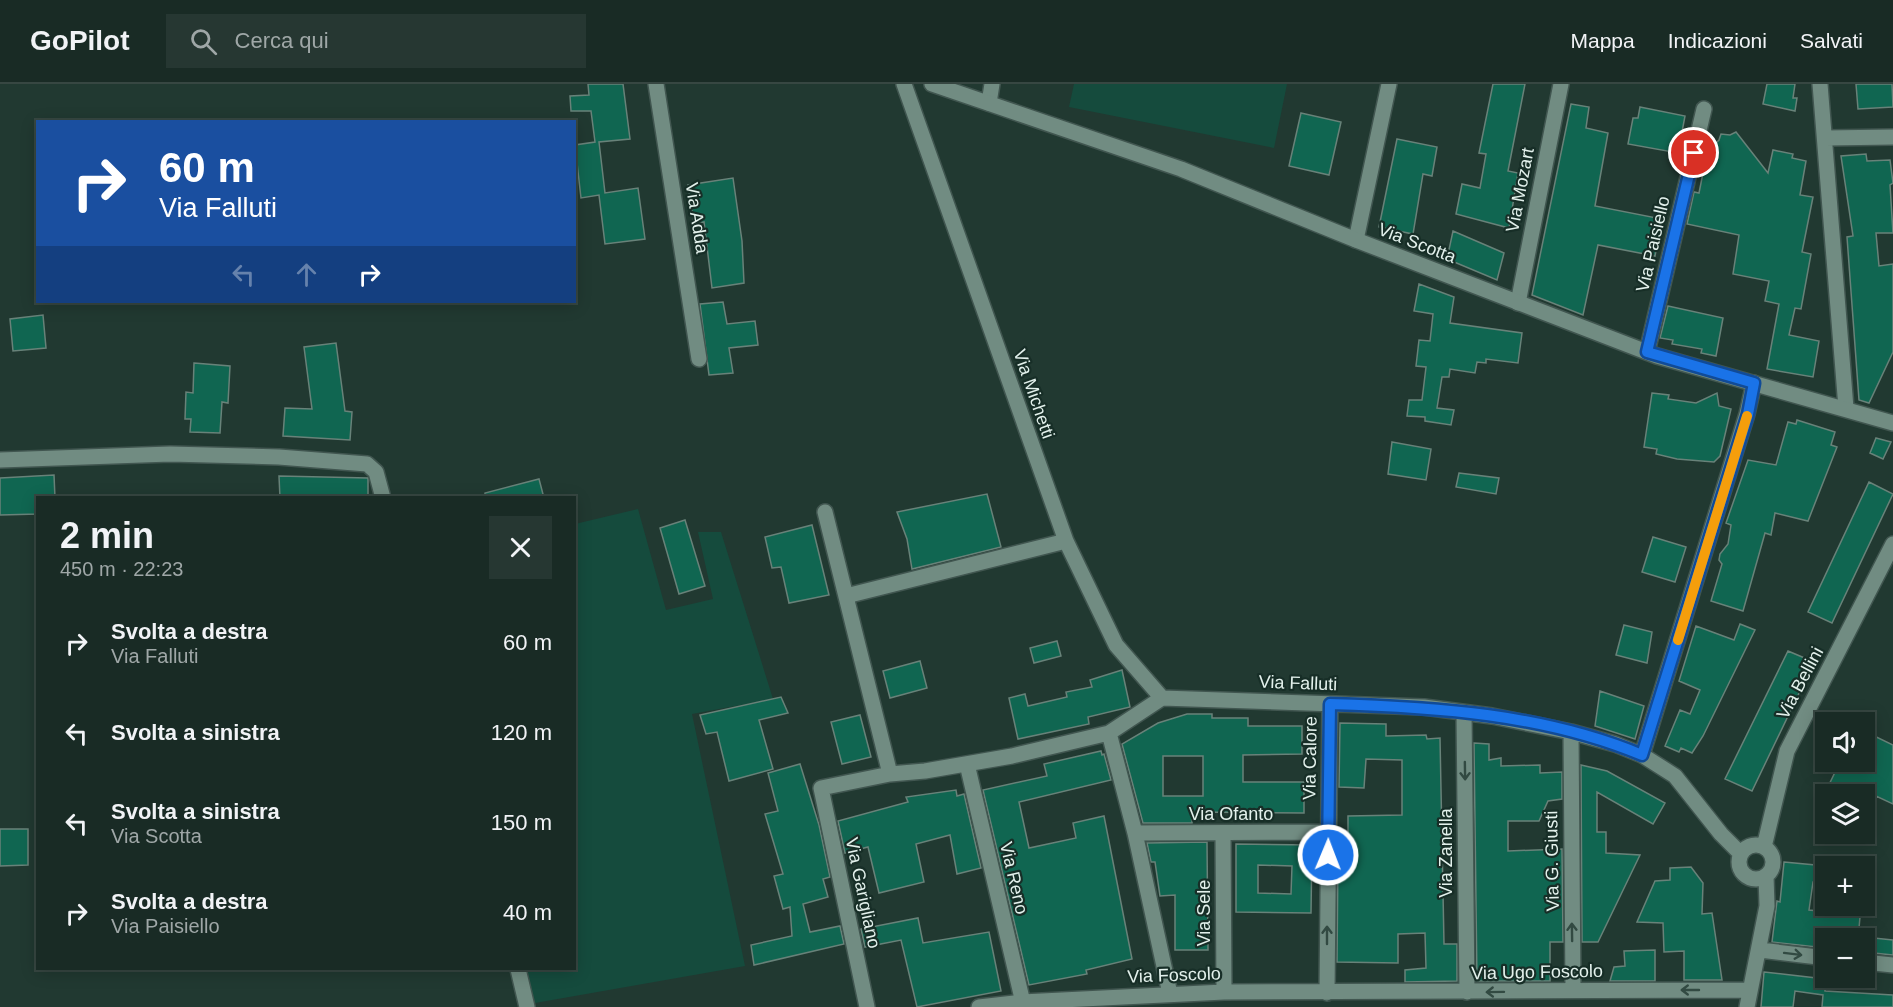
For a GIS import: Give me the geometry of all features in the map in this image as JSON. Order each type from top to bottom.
[{"type":"street","name":"Via Adda","points":[[656,84],[699,358]]},
{"type":"street","name":"Via Michetti","points":[[904,84],[1066,542],[1116,645],[1162,698]]},
{"type":"street","name":"Via Scotta","points":[[932,84],[1181,169],[1356,240],[1647,352],[1893,423]]},
{"type":"street","points":[[988,103],[992,84]]},
{"type":"street","points":[[1356,240],[1389,84]]},
{"type":"street","name":"Via Mozart","points":[[1518,303],[1561,84]]},
{"type":"street","points":[[1821,84],[1846,408]]},
{"type":"street","name":"Via Paisiello","points":[[1647,352],[1704,109]]},
{"type":"street","points":[[1826,138],[1893,137]]},
{"type":"street","points":[[1642,755],[1748,414],[1754,383]]},
{"type":"street","points":[[0,460],[170,454],[279,457],[367,464],[376,472],[382,496]]},
{"type":"street","points":[[825,512],[890,774],[967,764],[1109,734],[1162,698]]},
{"type":"street","points":[[846,596],[1066,542]]},
{"type":"street","name":"Via Bellini","points":[[1764,848],[1787,751],[1893,544]]},
{"type":"street","name":"Via Falluti","points":[[1162,698],[1424,708],[1571,732],[1615,744],[1642,755],[1675,776],[1720,834],[1741,854]]},
{"type":"street","name":"Via Calore","points":[[1327,993],[1330,704]]},
{"type":"street","name":"Via Zanella","points":[[1464,713],[1467,992]]},
{"type":"street","name":"Via G. Giusti","points":[[1571,732],[1573,990]]},
{"type":"street","points":[[1109,734],[1135,833],[1170,994]]},
{"type":"street","name":"Via Reno","points":[[967,764],[1023,1004]]},
{"type":"street","name":"Via Garigliano","points":[[867,1007],[821,788],[890,774]]},
{"type":"street","name":"Via Ofanto","points":[[1135,833],[1328,832]]},
{"type":"street","name":"Via Sele","points":[[1223,834],[1224,992]]},
{"type":"street","points":[[1747,1007],[1748,990],[1760,950],[1767,906],[1766,876],[1773,861],[1764,848],[1749,847],[1741,854],[1739,865],[1744,875],[1755,879],[1766,876]]},
{"type":"street","points":[[1760,950],[1815,957]]},
{"type":"street","points":[[1875,963],[1893,965]]},
{"type":"street","points":[[518,970],[527,1007]]},
{"type":"street","name":"Via Ugo Foscolo","points":[[1327,993],[1748,990]]},
{"type":"street","name":"Via Foscolo","points":[[979,1007],[1170,994],[1327,993]]},
{"type":"green space","points":[[1074,84],[1287,84],[1274,148],[1069,107]]},
{"type":"green space","points":[[638,509],[666,610],[713,599],[698,532],[721,532],[773,699],[692,714],[745,966],[535,1003],[525,970],[576,970],[576,524]]},
{"type":"building","points":[[588,84],[623,84],[630,139],[599,142],[605,193],[638,188],[645,239],[605,244],[599,195],[581,198],[576,145],[595,142],[591,111],[571,111],[570,96],[589,95]]},
{"type":"building","points":[[1493,84],[1525,84],[1508,171],[1518,173],[1509,228],[1456,214],[1462,184],[1480,188],[1486,154],[1479,153]]},
{"type":"building","points":[[1767,84],[1795,84],[1793,98],[1797,98],[1795,111],[1763,104]]},
{"type":"building","points":[[1856,84],[1892,84],[1893,107],[1858,109]]},
{"type":"building","points":[[1571,104],[1589,107],[1586,128],[1608,133],[1595,206],[1662,219],[1655,256],[1598,245],[1583,315],[1532,295]]},
{"type":"building","points":[[1640,107],[1685,116],[1678,153],[1628,144],[1633,118],[1638,118]]},
{"type":"building","points":[[1301,113],[1341,122],[1329,175],[1289,166]]},
{"type":"building","points":[[1736,132],[1768,173],[1773,150],[1793,154],[1792,158],[1806,161],[1800,195],[1813,197],[1802,252],[1811,254],[1801,309],[1795,308],[1789,335],[1819,341],[1813,377],[1767,369],[1779,304],[1765,301],[1769,281],[1733,274],[1739,235],[1687,224],[1694,192],[1699,193],[1704,168],[1709,170],[1713,146],[1721,134],[1730,135]]},
{"type":"building","points":[[1397,139],[1437,147],[1432,176],[1423,174],[1413,234],[1379,227]]},
{"type":"building","points":[[1866,154],[1867,161],[1890,160],[1893,183],[1890,185],[1893,233],[1876,233],[1879,266],[1893,264],[1893,352],[1869,403],[1859,400],[1847,237],[1853,236],[1841,156]]},
{"type":"building","points":[[733,178],[742,241],[744,283],[712,288],[704,222],[694,224],[688,185]]},
{"type":"building","points":[[1453,231],[1504,253],[1497,280],[1447,259]]},
{"type":"building","points":[[1419,284],[1454,297],[1450,323],[1522,333],[1518,363],[1486,359],[1486,363],[1477,362],[1475,373],[1450,369],[1449,377],[1442,377],[1437,408],[1454,410],[1451,425],[1425,421],[1425,417],[1407,416],[1409,400],[1422,400],[1426,367],[1416,366],[1419,340],[1430,341],[1433,314],[1414,311]]},
{"type":"building","points":[[723,302],[727,324],[755,321],[758,345],[729,348],[733,373],[709,375],[700,304]]},
{"type":"building","points":[[1668,306],[1723,318],[1716,356],[1701,353],[1702,349],[1672,344],[1673,340],[1660,338]]},
{"type":"building","points":[[43,315],[46,348],[13,351],[10,319]]},
{"type":"building","points":[[336,343],[345,411],[352,412],[350,440],[283,436],[285,408],[312,409],[304,347]]},
{"type":"building","points":[[194,363],[230,366],[228,403],[222,402],[220,433],[190,432],[191,419],[185,419],[186,392],[193,393]]},
{"type":"building","points":[[1652,393],[1669,395],[1668,399],[1696,403],[1717,393],[1719,406],[1731,409],[1720,456],[1714,462],[1677,459],[1656,454],[1657,449],[1644,447]]},
{"type":"building","points":[[1797,420],[1835,432],[1831,445],[1837,447],[1808,521],[1775,513],[1771,535],[1765,533],[1743,611],[1711,601],[1722,564],[1719,560],[1720,554],[1728,544],[1731,525],[1726,523],[1748,460],[1776,465],[1788,422],[1796,424]]},
{"type":"building","points":[[1876,438],[1891,442],[1883,459],[1870,453]]},
{"type":"building","points":[[1392,442],[1431,449],[1426,480],[1388,474]]},
{"type":"building","points":[[1459,473],[1499,478],[1496,494],[1456,487]]},
{"type":"building","points":[[54,475],[55,496],[36,496],[36,514],[0,515],[0,478]]},
{"type":"building","points":[[279,476],[368,478],[368,496],[280,496]]},
{"type":"building","points":[[539,479],[543,496],[485,496],[485,493]]},
{"type":"building","points":[[1869,482],[1893,494],[1832,623],[1808,612]]},
{"type":"building","points":[[987,494],[1001,547],[912,569],[907,539],[897,512]]},
{"type":"building","points":[[685,520],[705,586],[679,594],[660,528]]},
{"type":"building","points":[[812,525],[829,595],[789,603],[781,567],[772,568],[765,537]]},
{"type":"building","points":[[1653,537],[1686,547],[1675,582],[1642,572]]},
{"type":"building","points":[[1740,624],[1755,630],[1703,736],[1692,753],[1681,748],[1679,752],[1665,746],[1680,710],[1690,714],[1700,690],[1679,681],[1696,626],[1734,640]]},
{"type":"building","points":[[1624,625],[1652,632],[1647,663],[1616,655]]},
{"type":"building","points":[[1057,641],[1061,656],[1034,663],[1030,648]]},
{"type":"building","points":[[1788,651],[1814,662],[1752,791],[1725,779]]},
{"type":"building","points":[[920,661],[927,688],[890,698],[883,671]]},
{"type":"building","points":[[1122,670],[1130,707],[1088,717],[1089,724],[1018,739],[1009,698],[1025,694],[1028,706],[1067,697],[1066,692],[1092,687],[1090,680]]},
{"type":"building","points":[[1600,691],[1644,706],[1635,739],[1595,726]]},
{"type":"building","points":[[781,697],[788,713],[759,720],[773,769],[729,781],[717,732],[706,734],[700,715]]},
{"type":"building","points":[[1187,714],[1212,714],[1212,718],[1248,718],[1248,726],[1302,726],[1302,754],[1243,755],[1243,782],[1304,782],[1304,813],[1192,812],[1192,823],[1143,823],[1122,744],[1158,723]],"holes":[[[1163,756],[1203,756],[1203,796],[1163,796]]]},
{"type":"building","points":[[860,715],[871,757],[842,764],[831,722]]},
{"type":"building","points":[[1340,723],[1386,724],[1386,736],[1426,735],[1427,739],[1440,738],[1444,944],[1457,944],[1457,981],[1405,982],[1405,970],[1426,968],[1425,933],[1398,934],[1398,963],[1337,962],[1338,856],[1348,856],[1348,816],[1402,815],[1402,760],[1366,759],[1364,788],[1339,787]]},
{"type":"building","points":[[1875,736],[1893,745],[1893,804],[1876,796],[1875,798],[1875,784],[1829,784],[1835,772],[1875,772]]},
{"type":"building","points":[[1474,743],[1489,744],[1489,760],[1501,758],[1501,766],[1540,765],[1540,773],[1562,772],[1562,799],[1548,801],[1539,821],[1508,821],[1508,851],[1562,849],[1563,942],[1550,942],[1550,981],[1477,981]]},
{"type":"building","points":[[1101,751],[1102,755],[1104,754],[1111,780],[1019,802],[1029,848],[1076,838],[1073,823],[1104,816],[1132,959],[1086,970],[1087,974],[1029,985],[983,790],[1047,776],[1044,764]]},
{"type":"building","points":[[800,764],[819,825],[830,877],[823,879],[828,897],[803,904],[810,932],[840,926],[844,944],[754,965],[751,945],[792,936],[790,907],[783,909],[774,876],[783,874],[765,814],[778,811],[768,773]]},
{"type":"building","points":[[1581,765],[1607,771],[1665,803],[1653,824],[1597,792],[1597,832],[1606,832],[1606,853],[1640,855],[1598,942],[1582,942]]},
{"type":"building","points":[[956,790],[957,796],[964,794],[981,868],[957,874],[950,835],[916,844],[924,882],[879,893],[868,847],[845,853],[838,821],[908,802],[906,797]]},
{"type":"building","points":[[0,829],[28,829],[28,865],[0,866]]},
{"type":"building","points":[[1207,842],[1208,950],[1175,950],[1175,895],[1160,896],[1155,862],[1151,862],[1147,843]]},
{"type":"building","points":[[1236,844],[1312,845],[1311,913],[1236,912]],"holes":[[[1258,865],[1292,866],[1291,894],[1258,893]]]},
{"type":"building","points":[[1784,862],[1815,865],[1815,882],[1813,882],[1809,910],[1815,911],[1815,916],[1860,916],[1859,928],[1815,928],[1815,947],[1772,942],[1777,901],[1780,902]]},
{"type":"building","points":[[1691,867],[1703,883],[1702,914],[1712,913],[1722,980],[1684,980],[1684,951],[1664,952],[1663,923],[1637,922],[1655,881],[1670,880],[1670,868]]},
{"type":"building","points":[[918,918],[923,943],[989,932],[1001,991],[917,1007],[901,940],[865,947],[861,929]]},
{"type":"building","points":[[1875,938],[1893,940],[1893,955],[1875,953]]},
{"type":"building","points":[[1655,950],[1655,981],[1610,981],[1614,967],[1625,966],[1624,951]]},
{"type":"building","points":[[1764,972],[1815,978],[1815,988],[1825,988],[1825,991],[1893,995],[1893,1007],[1822,1007],[1823,995],[1795,991],[1793,1007],[1761,1007]]},
{"type":"slow traffic","points":[[1678,640],[1747,416]]},
{"type":"route","points":[[1328,855],[1330,704],[1424,708],[1492,716],[1571,732],[1615,744],[1642,755],[1748,414],[1754,383],[1647,352],[1694,153]]}]
